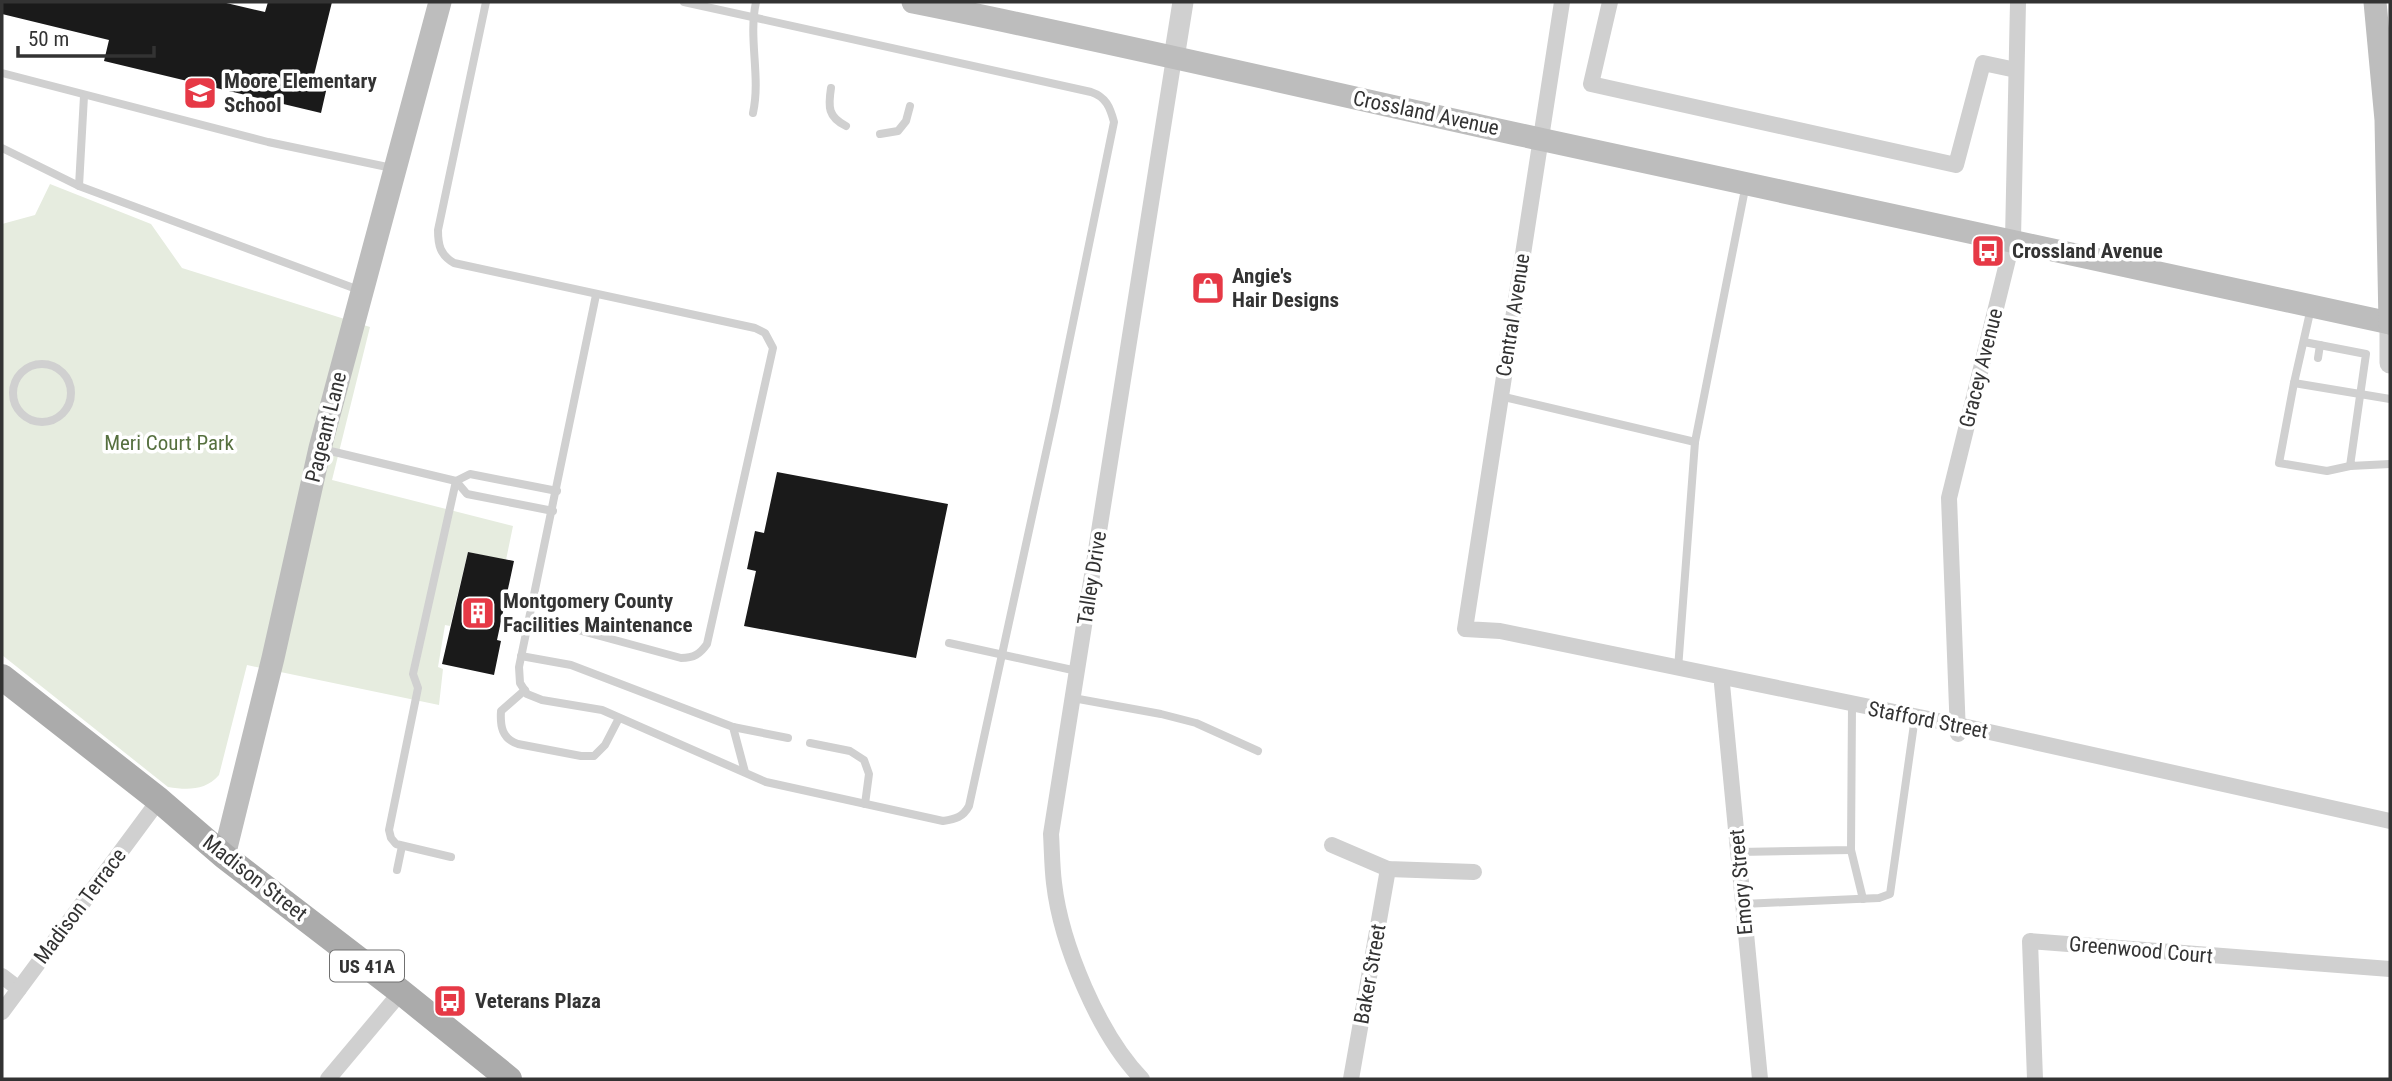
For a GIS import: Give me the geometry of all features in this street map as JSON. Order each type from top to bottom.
[{"type":"main road","name":"Pageant Lane","points":[[224,856],[273,658],[320,448],[440,2]]},
{"type":"main road","name":"Crossland Avenue","points":[[913,2],[2390,323]]},
{"type":"main road","points":[[2375,2],[2385,55],[2390,323]]},
{"type":"main road","name":"Madison Street","points":[[2,677],[159,800],[224,856],[509,1079]]},
{"type":"street","points":[[1174,58],[1183,2]]},
{"type":"street","name":"Central Avenue","points":[[1465,629],[1562,2]]},
{"type":"street","points":[[1610,2],[1591,84],[1956,165],[1983,63],[2016,70]]},
{"type":"street","name":"Gracey Avenue","points":[[1958,730],[1949,498],[2013,239],[2018,2]]},
{"type":"street","name":"Talley Drive","points":[[1142,1079],[1116,1044],[1087,993],[1073,957],[1054,885],[1051,834],[1174,58]]},
{"type":"street","points":[[2390,323],[2390,363]]},
{"type":"street","name":"Stafford Street","points":[[1465,629],[1500,631],[1915,717],[1958,730],[2390,821]]},
{"type":"street","name":"Emory Street","points":[[1722,684],[1760,1079]]},
{"type":"street","name":"Madison Terrace","points":[[2,1012],[159,800]]},
{"type":"street","points":[[1332,845],[1388,869],[1474,872]]},
{"type":"street","name":"Baker Street","points":[[1351,1079],[1388,869]]},
{"type":"street","name":"Greenwood Court","points":[[2035,1079],[2030,941],[2390,970]]},
{"type":"street","points":[[2,976],[19,989]]},
{"type":"street","points":[[328,1079],[401,992]]},
{"type":"lane","points":[[486,2],[438,230],[438,243],[446,259],[596,295],[755,328],[765,333],[773,348],[707,644],[702,652],[681,658],[530,617]]},
{"type":"lane","points":[[596,295],[519,667],[520,683],[527,694],[542,700],[584,706],[619,718],[766,782],[943,821],[965,814],[1002,654],[1114,122],[1111,111],[1101,95],[1091,92],[684,2]]},
{"type":"lane","points":[[753,113],[757,95],[752,17],[756,2]]},
{"type":"lane","points":[[2,73],[268,142],[395,169]]},
{"type":"lane","points":[[831,88],[828,106],[832,117],[846,126]]},
{"type":"lane","points":[[79,186],[83,96]]},
{"type":"lane","points":[[880,134],[898,131],[906,121],[910,106]]},
{"type":"lane","points":[[2,148],[79,186],[362,291]]},
{"type":"lane","points":[[1678,669],[1695,442],[1746,182]]},
{"type":"lane","points":[[2311,305],[2279,463],[2327,471],[2350,466],[2390,464]]},
{"type":"lane","points":[[2305,342],[2366,354],[2350,466]]},
{"type":"lane","points":[[2318,358],[2320,345]]},
{"type":"lane","points":[[2343,363],[2346,351]]},
{"type":"lane","points":[[51,365],[66,376],[70,384],[70,402],[65,410],[51,421],[33,421],[24,416],[13,399],[16,379],[22,371],[31,366],[51,365]]},
{"type":"lane","points":[[2314,387],[2315,377]]},
{"type":"lane","points":[[2294,383],[2314,387],[2339,386],[2361,394],[2390,399]]},
{"type":"lane","points":[[1500,396],[1695,442]]},
{"type":"lane","points":[[320,448],[456,481],[467,494],[553,511]]},
{"type":"lane","points":[[456,481],[470,474],[557,491]]},
{"type":"lane","points":[[451,858],[396,844],[389,830],[418,688],[413,674],[456,481]]},
{"type":"lane","points":[[949,643],[1077,671]]},
{"type":"lane","points":[[521,656],[571,665],[733,727],[788,738]]},
{"type":"lane","points":[[525,690],[501,711],[504,733],[512,742],[518,744],[594,756],[605,745],[619,718]]},
{"type":"lane","points":[[1073,698],[1196,723],[1258,751]]},
{"type":"lane","points":[[1852,705],[1850,850],[1863,899]]},
{"type":"lane","points":[[1743,904],[1879,898],[1890,894],[1915,717]]},
{"type":"lane","points":[[733,727],[745,772]]},
{"type":"lane","points":[[810,743],[850,751],[864,760],[869,774],[865,804]]},
{"type":"lane","points":[[397,870],[402,846]]},
{"type":"lane","points":[[1738,852],[1850,850]]},
{"type":"green space","name":"Meri Court Park","points":[[50,184],[151,224],[182,268],[370,327],[332,480],[513,526],[506,560],[468,552],[450,626],[445,625],[438,667],[443,669],[439,705],[247,665],[219,775],[202,787],[175,788],[168,787],[2,655],[2,224],[35,215]]},
{"type":"building","name":"Moore Elementary School","points":[[2,2],[222,2],[265,12],[268,2],[332,2],[314,75],[329,78],[321,113],[104,61],[109,40],[2,14]]},
{"type":"building","points":[[777,472],[948,504],[916,658],[744,626],[756,571],[747,569],[755,531],[764,533]]},
{"type":"building","name":"Montgomery County Facilities Maintenance","points":[[468,552],[514,561],[497,640],[501,641],[494,675],[442,664]]},
{"type":"place","name":"Moore Elementary School","points":[[200,93]]},
{"type":"place","name":"Crossland Avenue","points":[[1988,251]]},
{"type":"place","name":"Angie's Hair Designs","points":[[1208,288]]},
{"type":"place","name":"Montgomery County Facilities Maintenance","points":[[478,613]]},
{"type":"place","name":"Veterans Plaza","points":[[450,1001]]}]
